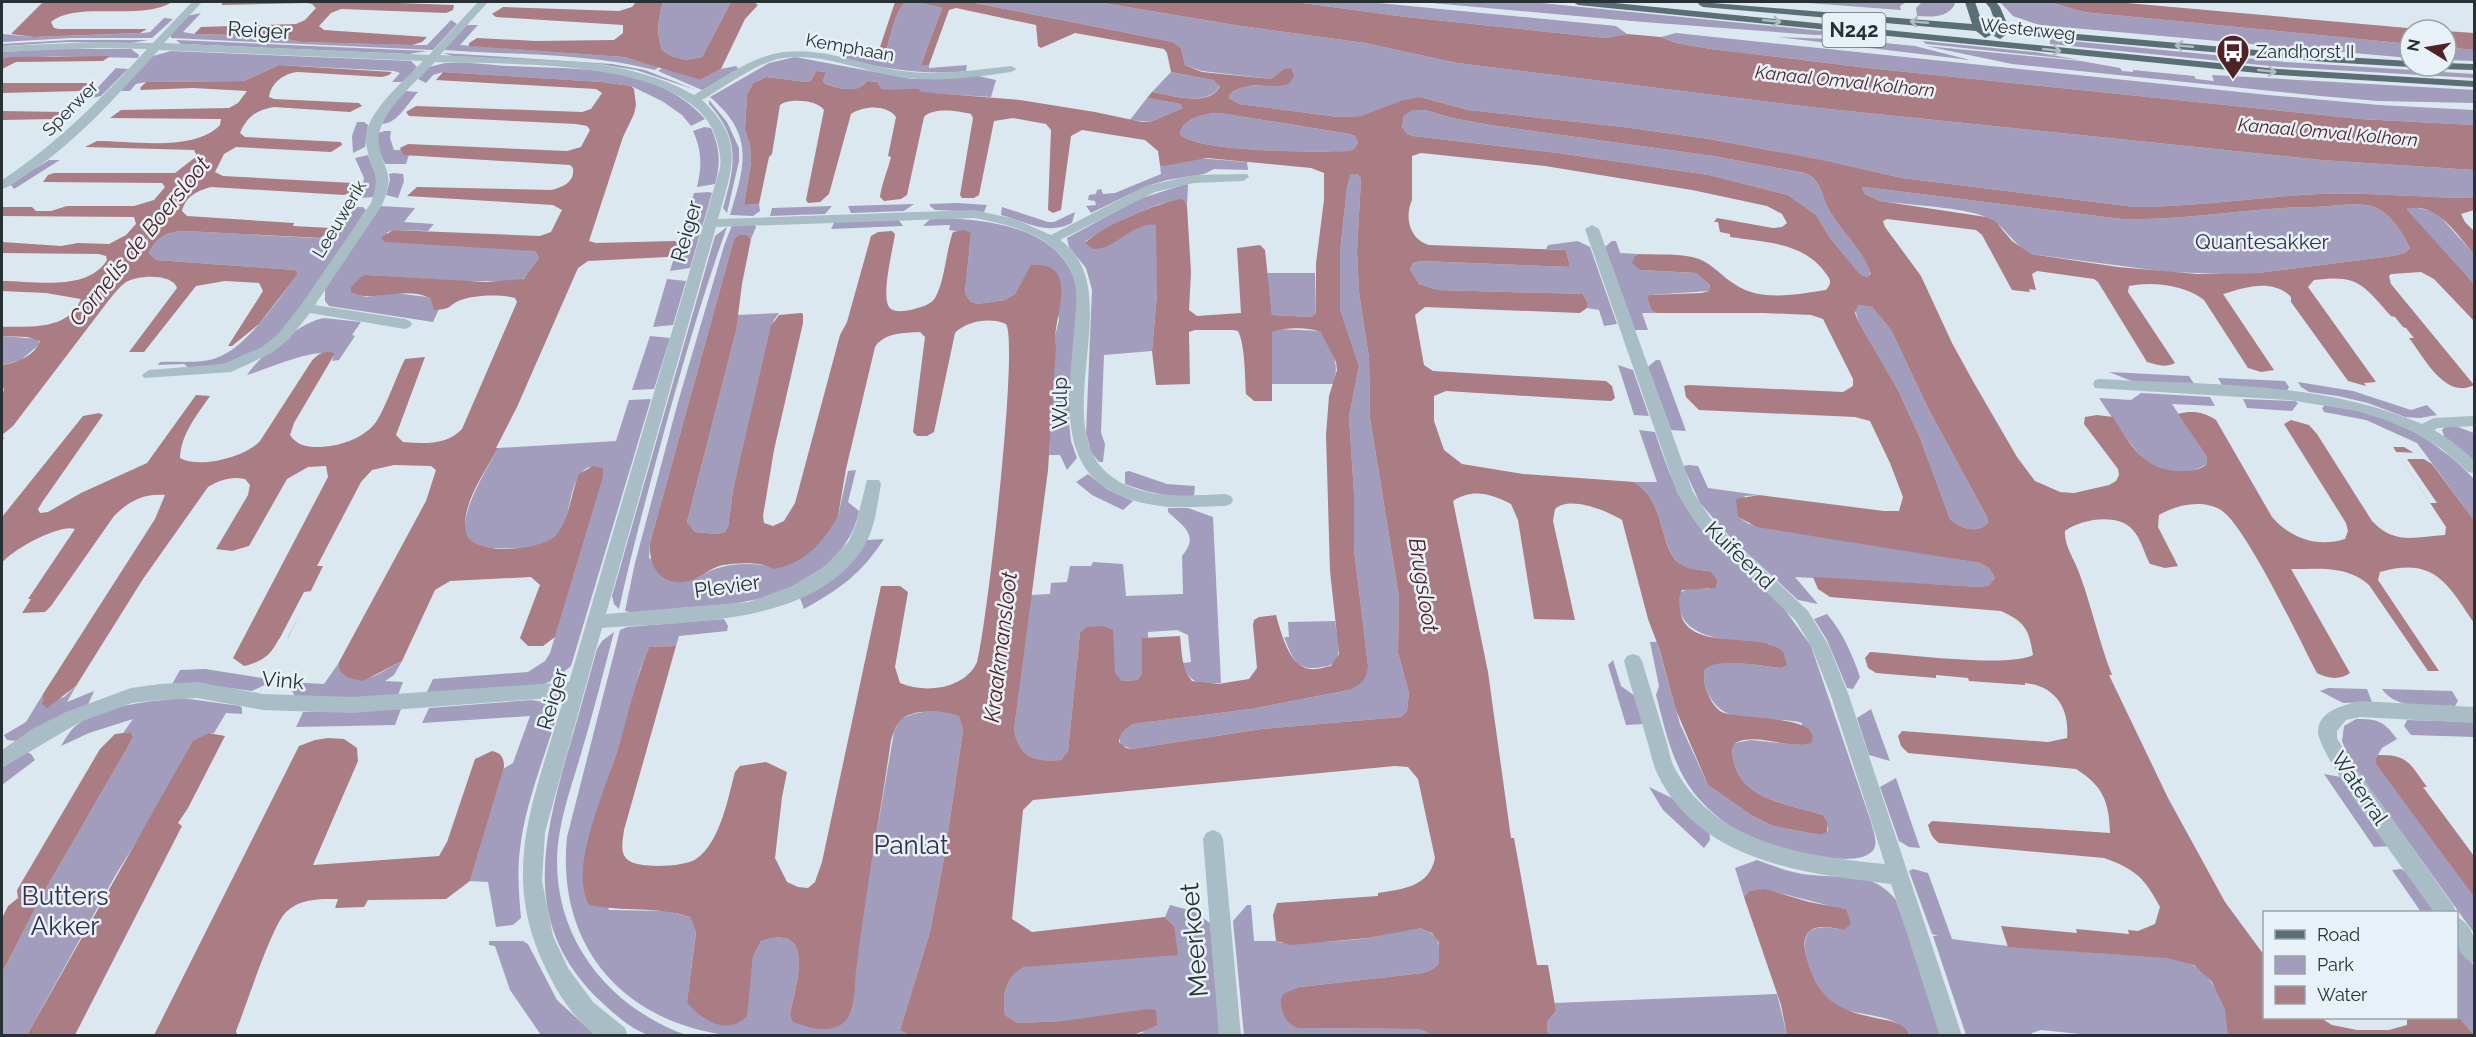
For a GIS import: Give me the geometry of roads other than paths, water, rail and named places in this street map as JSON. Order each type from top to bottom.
[{"type":"main road","name":"Westerweg","points":[[1578,2],[2289,73],[2475,84]]},
{"type":"main road","name":"Westerweg","points":[[1671,2],[2398,63]]},
{"type":"main road","points":[[1970,2],[1978,27],[1994,44],[2004,30],[1995,7],[1990,2]]},
{"type":"main road","points":[[2458,67],[2475,67]]},
{"type":"street","name":"Sperwer","points":[[2,185],[48,155],[197,2]]},
{"type":"street","points":[[429,59],[483,2]]},
{"type":"street","name":"Reiger","points":[[2,49],[99,45],[155,46],[582,65],[660,81],[693,100],[716,122],[727,158],[711,223],[535,832],[532,896],[541,934],[557,971],[579,1001],[608,1030],[617,1035]]},
{"type":"street","name":"Kemphaan","points":[[693,100],[769,59],[784,55],[825,59],[912,76],[943,76],[1011,69]]},
{"type":"street","name":"Leeuwerik","points":[[149,375],[226,369],[256,357],[284,336],[306,308],[376,203],[383,184],[371,142],[372,128],[377,118],[429,59]]},
{"type":"street","points":[[1053,239],[1151,189],[1194,179],[1243,177]]},
{"type":"street","name":"Wulp","points":[[711,223],[974,214],[1006,220],[1053,239],[1074,263],[1083,280],[1077,419],[1082,451],[1107,482],[1128,494],[1155,500],[1226,500]]},
{"type":"street","name":"Kuifeend","points":[[1592,229],[1685,493],[1704,523],[1802,616],[1820,646],[1840,696],[1951,1035]]},
{"type":"street","points":[[306,308],[405,324]]},
{"type":"street","points":[[2100,384],[2281,394],[2334,400],[2372,409],[2424,430],[2475,468]]},
{"type":"street","points":[[2424,430],[2434,423],[2475,421]]},
{"type":"street","name":"Plevier","points":[[596,622],[749,609],[770,603],[805,587],[834,566],[854,546],[863,532],[873,484]]},
{"type":"street","points":[[1633,661],[1666,770],[1696,812],[1730,838],[1766,854],[1822,866],[1898,875]]},
{"type":"street","name":"Vink","points":[[2,760],[41,734],[73,717],[131,696],[160,692],[197,690],[263,702],[352,705],[576,690]]},
{"type":"street","name":"Waterral","points":[[2445,911],[2341,764],[2328,738],[2327,729],[2340,714],[2360,709],[2475,715]]},
{"type":"street","name":"Meerkoet","points":[[1213,839],[1230,1035]]},
{"type":"street","points":[[2458,928],[2475,953]]},
{"type":"water","points":[[43,2],[172,2],[159,8],[143,10],[76,12],[51,22],[54,28],[59,29],[147,29],[140,33],[34,37],[11,34]]},
{"type":"water","points":[[222,2],[371,2],[454,5],[453,10],[446,13],[341,9],[331,13],[319,26],[324,30],[427,37],[422,42],[412,45],[301,42],[273,36],[194,34],[201,27],[296,24],[305,20],[316,8],[307,3],[222,5]]},
{"type":"water","points":[[636,2],[663,2],[658,26],[662,50],[671,56],[686,60],[702,57],[731,2],[754,2],[758,5],[745,19],[721,69],[700,80],[624,57],[469,46],[469,43],[477,38],[536,41],[614,40],[623,33],[623,25],[496,17],[492,14],[503,7],[619,11],[632,7]]},
{"type":"water","points":[[895,2],[906,2],[896,19],[885,56],[877,56]]},
{"type":"water","points":[[918,2],[970,2],[1173,42],[1181,48],[1185,65],[1202,72],[1271,79],[1284,69],[1291,68],[1294,76],[1289,84],[1244,87],[1230,94],[1229,98],[1239,104],[1338,117],[1361,116],[1401,101],[1420,97],[1468,110],[1709,139],[1902,178],[2135,207],[2319,194],[2474,198],[2474,210],[2461,214],[2474,231],[2474,254],[2453,229],[2436,214],[2417,208],[2406,209],[2474,284],[2474,321],[2434,279],[2421,272],[2389,276],[2391,284],[2474,385],[2463,388],[2454,387],[2436,374],[2409,338],[2414,338],[2406,328],[2391,316],[2366,289],[2351,281],[2314,280],[2308,287],[2376,382],[2364,383],[2366,386],[2348,381],[2291,302],[2291,297],[2284,291],[2267,286],[2249,287],[2223,294],[2274,370],[2261,372],[2248,368],[2204,300],[2197,295],[2158,284],[2129,286],[2128,292],[2175,363],[2161,366],[2147,362],[2094,279],[2037,271],[2032,274],[2036,290],[2029,289],[2030,292],[2012,290],[1982,235],[1976,230],[1887,219],[1883,221],[1921,276],[1952,343],[1974,383],[2017,457],[2035,481],[2060,492],[2074,493],[2109,485],[2116,481],[2119,475],[2118,469],[2084,424],[2085,417],[2097,415],[2113,417],[2132,446],[2147,461],[2167,470],[2191,471],[2201,468],[2207,464],[2207,457],[2178,414],[2198,412],[2216,420],[2272,517],[2287,531],[2314,542],[2335,542],[2345,539],[2348,531],[2346,523],[2284,424],[2291,420],[2309,425],[2317,434],[2372,521],[2388,534],[2406,538],[2445,535],[2446,527],[2393,447],[2404,447],[2432,464],[2474,520],[2474,623],[2447,586],[2427,571],[2398,568],[2380,572],[2378,580],[2439,671],[2428,671],[2369,585],[2342,571],[2291,569],[2350,673],[2334,678],[2317,673],[2258,560],[2232,520],[2221,510],[2198,504],[2173,508],[2159,515],[2158,527],[2178,566],[2165,568],[2150,564],[2132,529],[2117,521],[2108,519],[2080,523],[2065,531],[2065,537],[2080,575],[2112,675],[2109,675],[2168,798],[2225,902],[2263,954],[2263,1019],[2323,1019],[2332,1025],[2357,1030],[2389,1030],[2407,1025],[2407,1019],[2458,1019],[2458,1016],[2474,1035],[2228,1035],[2225,1009],[2212,982],[2194,965],[2167,958],[2008,947],[2001,926],[2077,933],[2076,929],[2129,934],[2128,930],[2138,931],[2155,924],[2160,907],[2138,876],[2124,866],[2104,858],[1939,843],[1932,835],[1928,825],[1932,821],[2110,833],[2108,812],[2103,795],[2098,788],[2076,769],[1908,753],[1901,746],[1898,736],[1902,731],[2048,742],[2067,738],[2063,708],[2058,700],[2045,689],[2025,683],[2025,685],[1969,681],[1968,678],[1936,675],[1936,678],[1876,673],[1868,668],[1865,658],[1870,652],[1980,660],[2020,659],[2033,655],[2030,639],[2024,627],[2016,619],[2001,611],[1830,597],[1818,589],[1813,577],[1981,587],[1989,585],[1995,578],[1989,568],[1980,563],[1757,527],[1738,517],[1736,499],[1759,495],[1884,511],[1899,511],[1903,497],[1870,421],[1855,417],[1699,410],[1686,397],[1684,386],[1688,385],[1843,392],[1853,386],[1853,379],[1823,319],[1811,315],[1764,313],[1657,313],[1652,311],[1647,298],[1649,295],[1702,293],[1709,291],[1710,285],[1696,273],[1640,270],[1632,263],[1635,256],[1639,254],[1685,256],[1699,259],[1736,285],[1757,294],[1768,295],[1826,290],[1830,283],[1828,276],[1815,261],[1805,254],[1768,242],[1730,237],[1730,234],[1720,232],[1718,222],[1714,222],[1717,218],[1773,228],[1782,227],[1787,223],[1782,214],[1767,206],[1692,190],[1545,166],[1421,153],[1412,156],[1412,200],[1409,221],[1413,233],[1422,242],[1429,245],[1566,250],[1570,267],[1421,261],[1413,263],[1410,270],[1419,284],[1438,290],[1583,294],[1587,302],[1587,308],[1580,313],[1425,307],[1415,315],[1424,365],[1433,371],[1606,381],[1612,386],[1615,398],[1611,401],[1446,391],[1434,396],[1434,421],[1444,450],[1462,464],[1523,474],[1634,482],[1644,490],[1657,512],[1673,556],[1686,567],[1711,572],[1717,580],[1716,588],[1682,590],[1679,603],[1684,622],[1694,631],[1708,637],[1773,645],[1783,652],[1787,665],[1780,668],[1730,663],[1711,665],[1705,669],[1705,686],[1713,704],[1720,711],[1729,714],[1792,722],[1805,727],[1812,733],[1811,743],[1802,745],[1753,739],[1735,743],[1733,757],[1741,778],[1749,787],[1772,800],[1823,815],[1827,821],[1827,832],[1820,835],[1773,826],[1751,815],[1708,785],[1676,710],[1659,648],[1648,619],[1622,520],[1598,509],[1579,504],[1562,505],[1555,509],[1553,521],[1575,620],[1534,619],[1518,520],[1511,504],[1489,495],[1468,495],[1453,501],[1488,672],[1511,838],[1514,838],[1537,965],[1548,965],[1556,1011],[1547,1022],[1548,1035],[1433,1036],[1423,1030],[1414,1029],[1299,1028],[1285,1017],[1281,1004],[1283,994],[1300,987],[1423,973],[1433,969],[1439,963],[1439,943],[1432,933],[1420,928],[1368,938],[1291,945],[1276,941],[1273,915],[1277,903],[1378,896],[1378,893],[1414,885],[1421,881],[1432,868],[1435,858],[1418,779],[1408,767],[1395,766],[1033,800],[1023,810],[1012,919],[1032,932],[1165,917],[1174,926],[1178,955],[1024,967],[1013,976],[1006,988],[1005,1015],[1018,1023],[1064,1021],[1148,1009],[1156,1010],[1157,1025],[1134,1035],[912,1036],[900,1030],[930,932],[945,853],[963,730],[959,716],[945,712],[918,712],[904,717],[896,726],[891,740],[864,914],[854,1000],[847,1020],[830,1029],[793,1022],[790,1014],[799,959],[796,948],[790,940],[779,937],[761,941],[753,957],[747,1016],[731,1025],[714,1023],[706,1019],[687,1002],[696,932],[690,917],[666,911],[589,905],[583,886],[585,851],[649,647],[676,646],[624,830],[623,854],[634,863],[651,866],[682,864],[696,859],[704,852],[717,831],[735,772],[740,766],[766,762],[787,772],[775,858],[787,882],[808,888],[815,882],[822,862],[881,586],[900,586],[908,592],[895,667],[900,683],[921,688],[943,687],[963,678],[977,662],[994,544],[1008,380],[1009,343],[1006,324],[979,321],[960,329],[955,333],[934,432],[927,436],[917,436],[913,432],[925,337],[920,332],[895,334],[884,338],[875,347],[846,469],[838,516],[812,551],[794,562],[773,569],[756,564],[728,564],[716,567],[687,581],[669,581],[656,571],[652,563],[650,543],[734,239],[738,235],[747,235],[751,239],[736,331],[687,522],[695,532],[717,534],[725,532],[728,527],[733,490],[771,326],[779,315],[801,313],[803,323],[774,450],[763,516],[764,523],[773,526],[784,521],[795,503],[840,335],[847,322],[871,236],[878,232],[892,231],[895,234],[886,293],[889,307],[902,311],[924,306],[935,298],[941,283],[953,232],[964,230],[971,233],[965,293],[970,301],[977,304],[1005,300],[1015,294],[1031,265],[1047,266],[1057,273],[1061,283],[1055,336],[1048,470],[1014,730],[1024,752],[1036,759],[1061,760],[1068,751],[1080,633],[1087,627],[1103,626],[1113,630],[1115,673],[1122,681],[1137,680],[1142,674],[1142,638],[1180,636],[1184,665],[1192,681],[1218,684],[1249,679],[1257,668],[1253,625],[1254,620],[1259,617],[1276,615],[1287,648],[1297,663],[1303,667],[1318,669],[1331,666],[1339,654],[1330,571],[1326,435],[1329,396],[1337,370],[1336,362],[1321,332],[1296,328],[1272,332],[1272,401],[1254,401],[1246,394],[1242,344],[1238,331],[1233,330],[1189,332],[1190,384],[1156,385],[1152,351],[1157,294],[1156,225],[1139,228],[1101,248],[1093,249],[1085,243],[1103,230],[1130,216],[1181,199],[1187,206],[1191,272],[1189,310],[1197,316],[1241,313],[1237,248],[1260,245],[1265,250],[1272,315],[1311,317],[1316,314],[1316,263],[1324,200],[1324,173],[1311,168],[1207,158],[1163,166],[1160,165],[1158,151],[1145,140],[1082,130],[1071,136],[1061,210],[1053,213],[1048,210],[1051,130],[1046,124],[1013,118],[994,121],[979,195],[974,198],[962,198],[960,195],[973,118],[971,114],[940,111],[924,117],[907,195],[901,199],[884,201],[880,197],[891,157],[888,156],[896,117],[886,110],[874,108],[862,109],[851,114],[829,194],[820,202],[808,203],[806,200],[824,110],[810,102],[790,101],[780,105],[772,154],[769,157],[759,204],[744,205],[751,162],[750,145],[745,130],[747,95],[753,83],[766,77],[806,82],[811,81],[816,71],[826,72],[824,83],[841,88],[859,88],[867,81],[877,82],[882,89],[919,89],[921,92],[1020,100],[1142,122],[1150,122],[1183,108],[1180,104],[1147,98],[1152,92],[1199,98],[1215,93],[1220,86],[1213,80],[1171,72],[1164,49],[1075,33],[1041,48],[1038,46],[1036,25],[956,8],[949,10],[929,65],[921,65],[942,8]],"holes":[[[1413,110],[1425,110],[1490,125],[1713,156],[1805,173],[1817,182],[1832,215],[1862,255],[1871,273],[1867,277],[1860,274],[1830,238],[1816,215],[1788,195],[1709,175],[1558,153],[1413,136],[1407,134],[1402,127],[1404,116]],[[1220,113],[1350,134],[1355,136],[1358,143],[1354,149],[1349,151],[1260,150],[1209,145],[1180,134],[1190,120],[1202,115]],[[1351,174],[1357,174],[1361,178],[1357,251],[1359,293],[1369,358],[1370,418],[1399,597],[1398,653],[1409,693],[1407,711],[1401,717],[1262,729],[1132,749],[1126,748],[1119,742],[1120,736],[1133,724],[1251,709],[1349,690],[1365,677],[1368,665],[1354,549],[1354,493],[1349,417],[1359,366],[1340,310],[1340,252],[1347,187]],[[1862,188],[2122,219],[2170,218],[2267,209],[2360,204],[2374,207],[2386,214],[2400,230],[2410,248],[2405,253],[2392,256],[2258,273],[2197,274],[2118,267],[2031,254],[2012,241],[1995,221],[1986,217],[1880,201],[1865,194]],[[1858,305],[1872,307],[1891,330],[1929,410],[1987,517],[1988,523],[1984,526],[1969,529],[1950,519],[1920,438],[1898,390],[1855,313]]]},
{"type":"water","name":"Kanaal Omval Kolhorn","points":[[1097,2],[1295,2],[1406,17],[1606,38],[1627,34],[1661,37],[1676,43],[1711,49],[1868,68],[2360,119],[2474,125],[2474,170],[2321,160],[1819,108],[1457,63],[1365,43],[1241,26]]},
{"type":"water","points":[[2049,2],[2116,2],[2398,27],[2398,43],[2084,12]]},
{"type":"water","points":[[2458,32],[2474,33],[2474,50],[2458,48]]},
{"type":"water","points":[[110,56],[103,61],[16,62],[2,69],[2,59],[10,57]]},
{"type":"water","name":"Cornelis de Boersloot","points":[[279,65],[392,72],[382,77],[298,72],[283,77],[272,87],[269,97],[359,103],[362,106],[350,112],[268,108],[249,118],[240,133],[245,137],[341,142],[342,145],[331,152],[236,147],[224,154],[215,172],[223,176],[353,183],[357,185],[356,190],[344,195],[211,187],[193,195],[186,201],[182,211],[187,216],[294,223],[293,226],[331,228],[331,231],[320,238],[179,231],[159,239],[149,253],[156,260],[295,270],[298,274],[259,324],[232,346],[228,346],[263,291],[259,283],[225,281],[196,286],[144,352],[129,352],[177,288],[169,280],[154,277],[138,278],[126,282],[115,293],[13,426],[2,435],[2,393],[4,390],[2,365],[13,363],[29,355],[40,341],[27,337],[2,336],[2,327],[36,326],[58,322],[75,309],[81,299],[46,293],[2,291],[2,281],[44,283],[74,281],[98,270],[107,260],[106,256],[99,254],[2,253],[2,242],[61,246],[78,243],[109,244],[126,235],[136,224],[134,217],[2,216],[2,207],[32,207],[36,211],[51,211],[67,206],[134,206],[154,200],[165,187],[162,183],[43,182],[48,175],[54,173],[175,173],[197,156],[194,150],[85,147],[97,141],[162,143],[195,139],[220,125],[221,119],[110,118],[121,110],[229,108],[238,103],[247,91],[193,88],[141,90],[140,88],[146,82],[244,81]]},
{"type":"water","points":[[443,72],[602,82],[631,86],[634,89],[636,105],[634,114],[623,137],[589,241],[596,243],[675,241],[678,244],[677,250],[667,257],[588,261],[578,268],[517,407],[496,448],[498,448],[470,501],[465,523],[466,533],[471,541],[481,546],[509,549],[538,544],[550,540],[561,528],[568,513],[579,474],[593,466],[603,468],[603,478],[555,637],[543,646],[528,646],[520,638],[540,585],[531,577],[450,581],[435,590],[402,661],[363,681],[349,678],[340,672],[338,664],[426,501],[436,470],[431,466],[394,465],[372,470],[361,482],[317,566],[323,566],[288,638],[279,639],[265,657],[244,666],[233,658],[328,477],[326,466],[308,467],[287,479],[249,546],[232,551],[216,549],[248,495],[250,485],[245,479],[230,478],[208,487],[143,579],[76,686],[47,708],[42,704],[43,694],[155,519],[165,495],[144,497],[131,502],[120,511],[114,516],[51,606],[45,612],[22,613],[31,599],[28,599],[75,529],[58,530],[36,539],[2,563],[2,517],[83,416],[99,413],[103,415],[43,501],[38,509],[40,513],[48,512],[81,493],[147,463],[196,395],[210,396],[183,441],[180,458],[188,461],[210,462],[234,456],[253,447],[260,441],[311,362],[323,353],[330,352],[334,355],[294,423],[290,435],[299,443],[305,446],[325,447],[350,441],[365,433],[380,416],[405,359],[425,357],[396,435],[403,442],[427,443],[443,441],[462,429],[517,302],[515,298],[473,297],[456,302],[447,308],[434,310],[430,298],[420,295],[409,293],[358,295],[351,292],[351,287],[362,276],[367,275],[486,282],[524,279],[539,258],[535,251],[385,242],[381,238],[393,230],[540,236],[551,232],[562,210],[553,205],[407,196],[417,187],[551,190],[570,180],[573,168],[570,165],[403,155],[400,148],[408,144],[567,151],[581,147],[590,130],[587,126],[576,124],[409,116],[406,112],[416,106],[582,112],[591,109],[602,93],[596,89],[436,80]]},
{"type":"water","points":[[2,83],[91,84],[82,91],[2,93]]},
{"type":"water","points":[[2,111],[66,113],[53,119],[2,120]]},
{"type":"water","points":[[131,732],[133,736],[129,745],[41,897],[2,973],[2,918],[8,906],[18,898],[17,890],[100,749],[115,734]]},
{"type":"water","points":[[209,733],[225,736],[178,823],[182,826],[75,1035],[27,1035],[193,741]]},
{"type":"water","points":[[328,738],[344,739],[357,748],[358,761],[313,865],[439,856],[447,842],[475,759],[492,751],[500,754],[504,767],[470,881],[446,899],[368,900],[364,907],[335,908],[338,899],[311,900],[298,904],[286,912],[273,934],[236,1031],[237,1035],[154,1035],[299,746]]},
{"type":"water","points":[[2378,755],[2396,756],[2412,767],[2427,787],[2423,787],[2474,856],[2474,897],[2377,765],[2375,760]]},
{"type":"water","points":[[1765,889],[1809,902],[1846,909],[1851,924],[1843,930],[1820,927],[1811,930],[1806,936],[1804,946],[1812,974],[1824,995],[1832,1002],[1865,1016],[1895,1022],[1908,1031],[1908,1035],[1787,1035],[1781,1005],[1744,897],[1749,891]]},
{"type":"place","name":"Zandhorst II","points":[[2233,80]]},
{"type":"park label","name":"Quantesakker","points":[[2262,241]]},
{"type":"park label","name":"Panlat","points":[[911,845]]},
{"type":"park label","name":"Butters Akker","points":[[65,911]]},
{"type":"water label","name":"Brugsloot","points":[[1424,585]]},
{"type":"water label","name":"Kraakmansloot","points":[[1000,647]]}]
